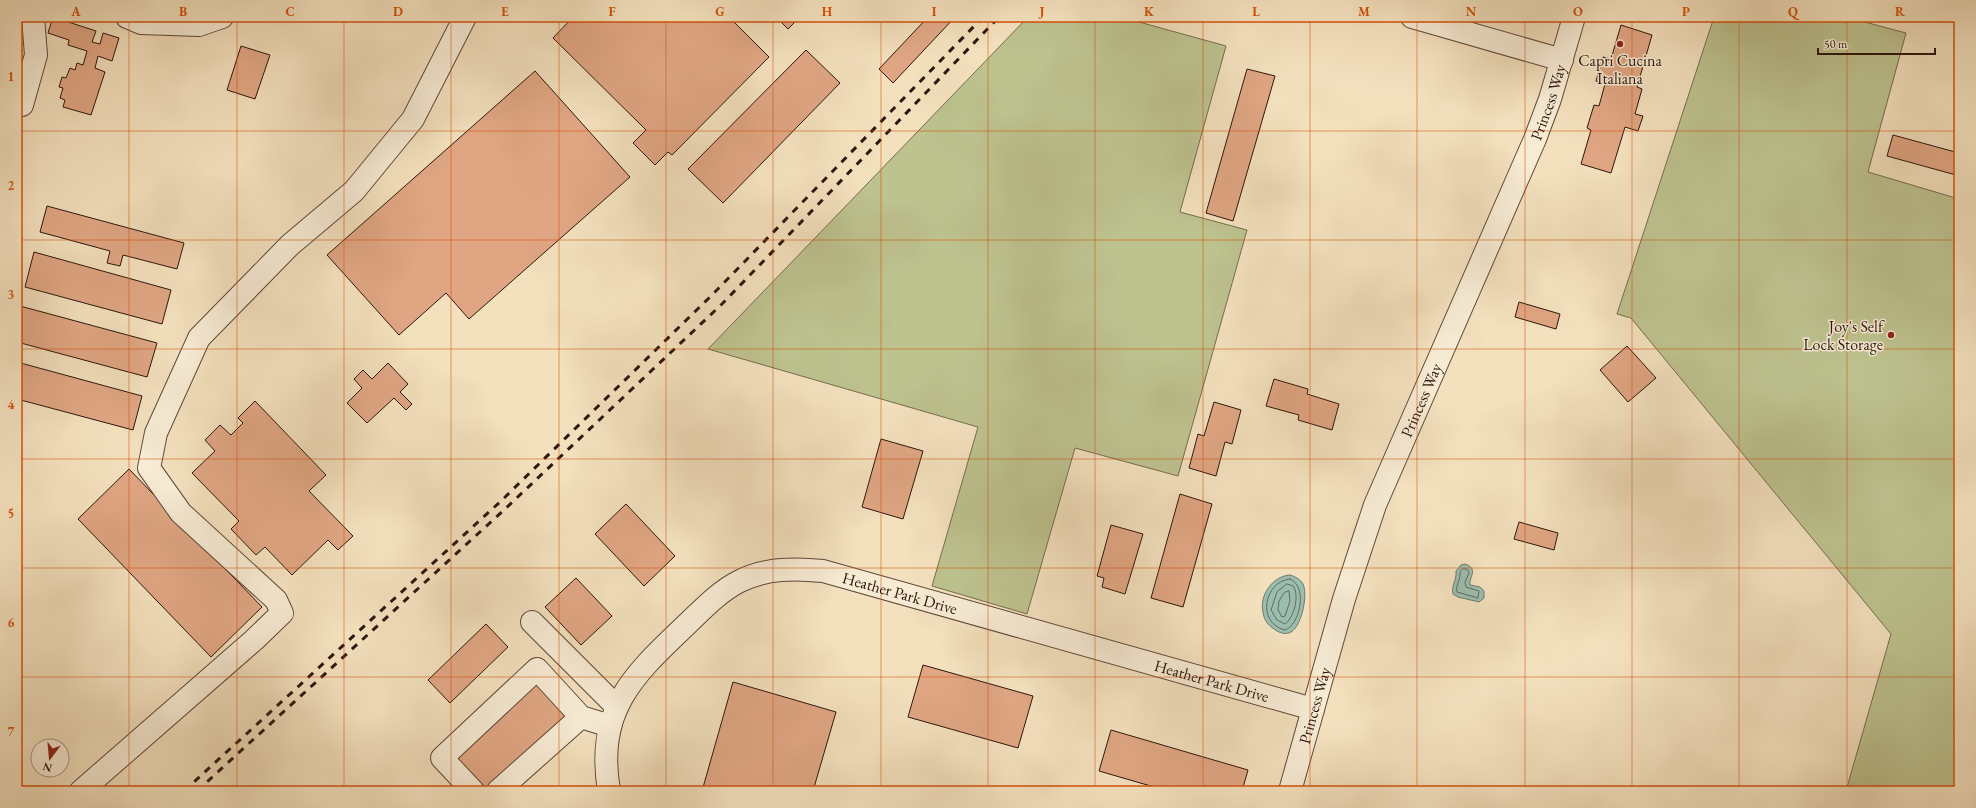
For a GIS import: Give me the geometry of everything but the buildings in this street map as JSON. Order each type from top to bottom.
[{"type":"street","points":[[22,105],[36,55],[33,17]]},
{"type":"street","points":[[127,17],[141,23],[199,25],[222,17]]},
{"type":"street","points":[[82,791],[282,613],[276,600],[181,513],[149,468],[156,433],[199,338],[290,245],[354,191],[413,119],[466,17]]},
{"type":"street","points":[[1412,17],[1562,60]]},
{"type":"street","name":"Princess Way","points":[[1290,791],[1344,599],[1375,505],[1535,139],[1562,60],[1574,17]]},
{"type":"street","name":"Heather Park Drive","points":[[609,791],[605,768],[606,744],[613,716],[630,682],[653,657],[718,596],[740,581],[758,574],[777,570],[799,568],[823,571],[1313,709]]},
{"type":"street","points":[[532,622],[613,716]]},
{"type":"street","points":[[473,791],[442,758],[537,669],[581,717]]},
{"type":"street","points":[[498,791],[581,717],[613,716]]},
{"type":"green space","points":[[1028,17],[1121,17],[1226,46],[1180,212],[1247,230],[1178,476],[1075,448],[1027,614],[932,586],[978,427],[708,349]]},
{"type":"green space","points":[[1714,17],[1846,17],[1906,33],[1868,172],[1959,199],[1959,791],[1846,791],[1891,634],[1631,318],[1617,314]]},
{"type":"water","points":[[1465,564],[1472,568],[1470,585],[1480,587],[1484,591],[1484,598],[1479,602],[1458,597],[1453,594],[1456,571],[1461,565]]},
{"type":"water","points":[[1290,575],[1301,581],[1305,595],[1301,617],[1295,629],[1289,633],[1285,633],[1276,630],[1268,624],[1264,617],[1262,606],[1265,593],[1273,583],[1284,576]]},
{"type":"railway","points":[[184,791],[501,501],[712,295],[983,17]]},
{"type":"railway","points":[[197,791],[505,509],[722,304],[999,17]]},
{"type":"place","name":"Capri Cucina Italiana","points":[[1620,44]]},
{"type":"place","name":"Joy's Self Lock Storage","points":[[1891,335]]}]
